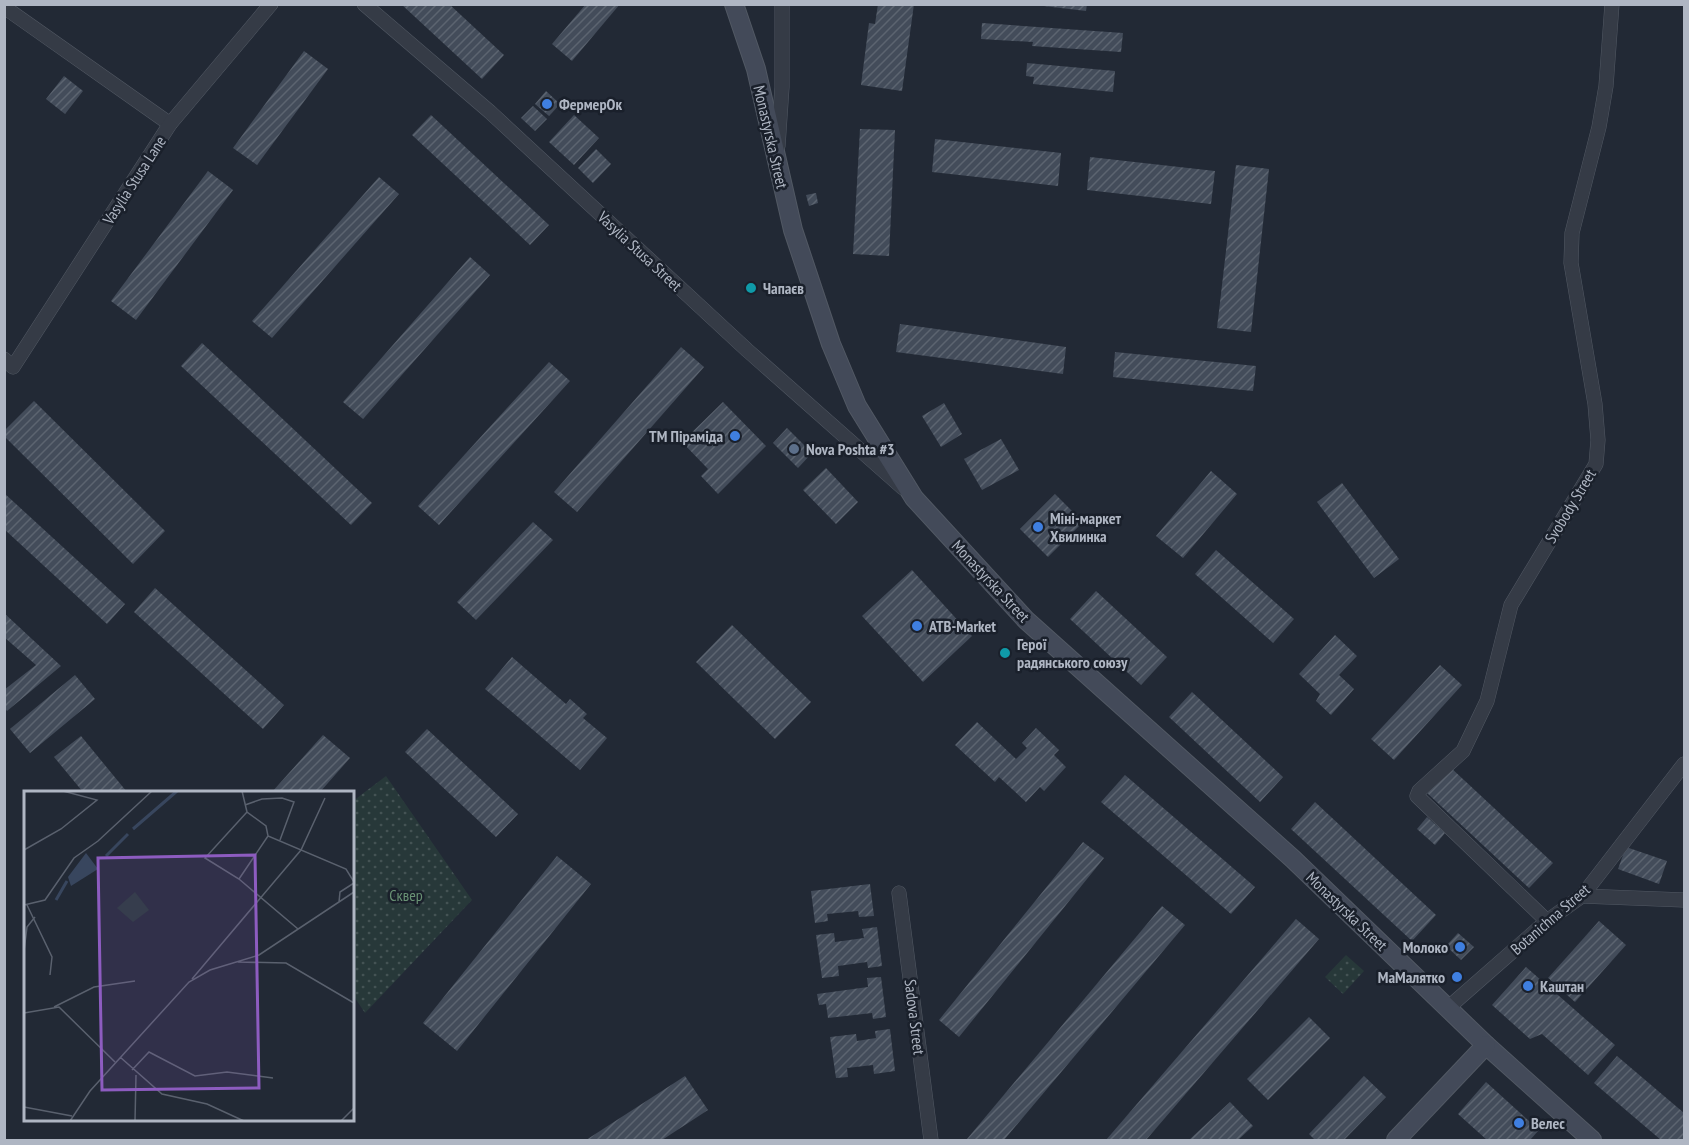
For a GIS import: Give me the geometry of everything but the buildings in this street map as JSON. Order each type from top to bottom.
[{"type":"main road","name":"Monastyrska Street","points":[[734,4],[756,69],[777,163],[812,292],[857,406],[914,498],[1026,620],[1293,859],[1486,1045],[1593,1140]]},
{"type":"main road","points":[[1396,1140],[1486,1045]]},
{"type":"street","name":"Vasylia Stusa Lane","points":[[9,363],[170,124],[271,4]]},
{"type":"street","name":"Vasylia Stusa Street","points":[[364,4],[490,112],[747,351],[914,498]]},
{"type":"street","points":[[777,163],[783,87],[782,4]]},
{"type":"street","name":"Svobody Street","points":[[1547,921],[1417,796],[1419,791],[1463,751],[1487,701],[1511,605],[1596,464],[1598,440],[1595,404],[1571,263],[1572,233],[1605,96],[1612,4]]},
{"type":"street","points":[[4,7],[170,124]]},
{"type":"street","name":"Botanichna Street","points":[[1449,1007],[1547,921],[1582,896],[1684,764]]},
{"type":"street","name":"Sadova Street","points":[[899,893],[931,1140]]},
{"type":"street","points":[[1582,896],[1684,900]]},
{"type":"green space","name":"Сквер","points":[[386,776],[472,900],[365,1013],[354,996],[354,800]]},
{"type":"green space","points":[[1346,955],[1364,971],[1343,994],[1325,977]]},
{"type":"place","name":"ФермерОк","points":[[547,104]]},
{"type":"place","name":"Чапаєв","points":[[751,288]]},
{"type":"place","name":"ТМ Піраміда","points":[[735,436]]},
{"type":"place","name":"Nova Poshta #3","points":[[794,449]]},
{"type":"place","name":"Міні-маркет Хвилинка","points":[[1038,527]]},
{"type":"place","name":"ATB-Market","points":[[917,626]]},
{"type":"place","name":"Герої радянського союзу","points":[[1005,653]]},
{"type":"place","name":"Молоко","points":[[1460,947]]},
{"type":"place","name":"МаМалятко","points":[[1457,977]]},
{"type":"place","name":"Каштан","points":[[1528,986]]},
{"type":"place","name":"Велес","points":[[1519,1123]]}]
